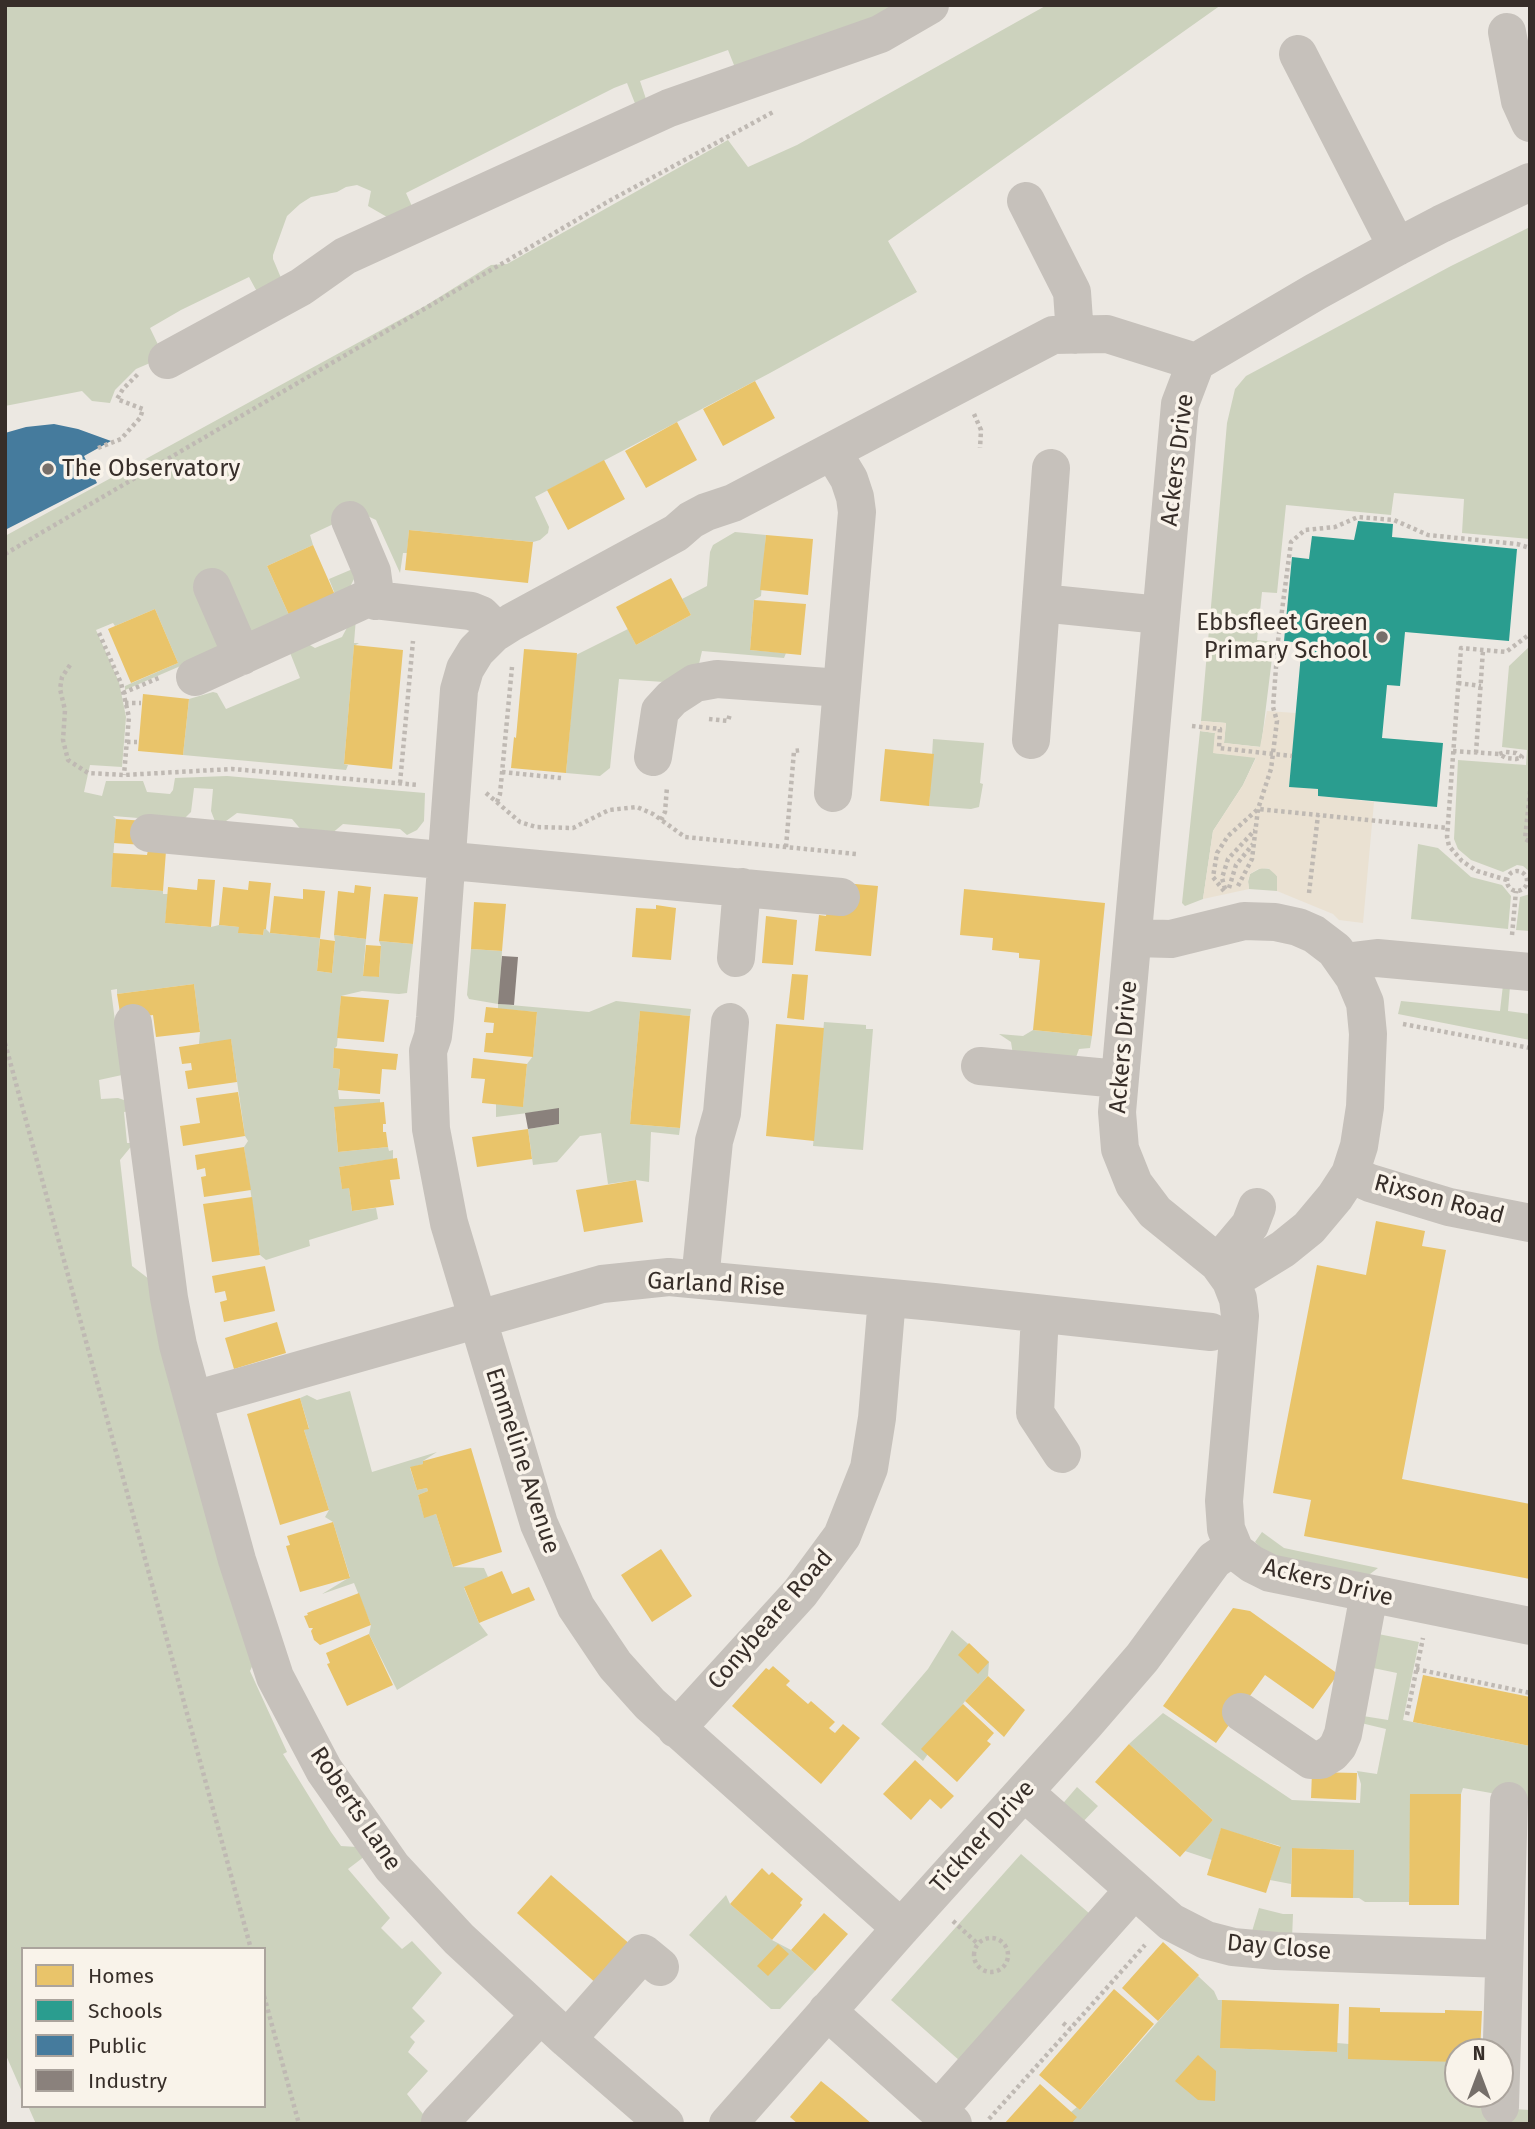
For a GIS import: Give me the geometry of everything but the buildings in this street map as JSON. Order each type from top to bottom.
[{"type":"street","points":[[167,360],[300,287],[357,250],[669,108],[880,34],[930,5]]},
{"type":"street","points":[[1507,32],[1520,101],[1530,123]]},
{"type":"street","points":[[1298,54],[1397,247]]},
{"type":"street","name":"Ackers Drive","points":[[1530,182],[1397,247],[1196,362],[1180,404],[1117,1112],[1120,1149],[1133,1184],[1155,1212],[1224,1272],[1238,1299],[1240,1316],[1224,1501],[1226,1529],[1233,1547],[1241,1557],[1270,1573],[1530,1626]]},
{"type":"street","points":[[1026,201],[1072,292],[1075,335]]},
{"type":"street","name":"Emmeline Avenue","points":[[901,1928],[676,1729],[615,1665],[584,1620],[562,1579],[532,1506],[449,1223],[437,1168],[427,1066],[428,1048],[433,1036],[460,683],[473,655],[507,625],[676,533],[706,512],[733,503],[1053,335],[1107,334],[1196,362]]},
{"type":"street","points":[[832,451],[849,480],[857,512],[833,793]]},
{"type":"street","points":[[1031,740],[1051,468]]},
{"type":"street","points":[[350,520],[372,572],[376,601]]},
{"type":"street","points":[[212,587],[242,656]]},
{"type":"street","points":[[180,677],[242,656],[366,599],[478,612],[507,625]]},
{"type":"street","points":[[1041,603],[1160,615]]},
{"type":"street","points":[[653,757],[660,711],[671,698],[695,683],[717,678],[841,688]]},
{"type":"street","points":[[149,834],[841,897]]},
{"type":"street","points":[[736,958],[743,887]]},
{"type":"street","points":[[1133,938],[1171,939],[1244,921],[1275,922],[1298,927],[1314,934],[1335,950],[1362,996],[1368,1022],[1364,1117],[1350,1174],[1310,1228],[1283,1249],[1224,1272]]},
{"type":"street","points":[[1344,962],[1377,958],[1519,971]]},
{"type":"street","points":[[700,1280],[715,1141],[722,1113],[730,1022]]},
{"type":"street","name":"Roberts Lane","points":[[133,1023],[169,1298],[178,1345],[237,1560],[275,1677],[324,1770],[392,1867],[459,1939],[553,2027],[665,2124]]},
{"type":"street","points":[[980,1066],[1119,1079]]},
{"type":"street","name":"Rixson Road","points":[[1350,1174],[1370,1183],[1449,1207],[1530,1223]]},
{"type":"street","points":[[1224,1272],[1257,1207]]},
{"type":"street","name":"Garland Rise","points":[[194,1400],[602,1283],[669,1277],[1211,1332]]},
{"type":"street","name":"Conybeare Road","points":[[676,1729],[800,1593],[842,1536],[866,1479],[874,1439],[887,1298]]},
{"type":"street","points":[[1040,1314],[1035,1413],[1062,1454]]},
{"type":"street","name":"Tickner Drive","points":[[728,2124],[1142,1658],[1214,1560],[1233,1547]]},
{"type":"street","points":[[1241,1712],[1311,1760],[1321,1760],[1332,1753],[1343,1734],[1369,1594]]},
{"type":"street","name":"Day Close","points":[[1024,1792],[1179,1927],[1206,1940],[1233,1947],[1276,1951],[1503,1959]]},
{"type":"street","points":[[1502,2038],[1509,1801]]},
{"type":"street","points":[[827,2011],[945,2117],[1039,1998],[1134,1890]]},
{"type":"street","points":[[440,2122],[643,1953],[660,1967]]},
{"type":"path","points":[[5,554],[598,208],[780,108]]},
{"type":"path","points":[[98,448],[121,439],[142,414],[143,408],[117,399],[123,389],[146,368],[167,360]]},
{"type":"path","points":[[972,410],[981,428],[980,448]]},
{"type":"path","points":[[1242,881],[1244,872],[1252,861],[1258,809],[1271,769],[1277,720],[1273,708],[1291,542],[1303,531],[1335,527],[1358,517],[1396,520],[1428,535],[1517,544],[1530,548]]},
{"type":"path","points":[[400,783],[417,603]]},
{"type":"path","points":[[497,802],[502,772],[507,625]]},
{"type":"path","points":[[99,633],[118,675],[129,722],[124,775]]},
{"type":"path","points":[[1507,880],[1477,871],[1462,861],[1449,846],[1461,648],[1506,652],[1530,634]]},
{"type":"path","points":[[1476,753],[1483,650]]},
{"type":"path","points":[[123,693],[180,677]]},
{"type":"path","points":[[1458,683],[1481,686]]},
{"type":"path","points":[[125,703],[141,703]]},
{"type":"path","points":[[1192,726],[1220,729],[1219,748],[1292,756]]},
{"type":"path","points":[[127,742],[137,742]]},
{"type":"path","points":[[1453,751],[1499,754],[1506,752],[1530,758]]},
{"type":"path","points":[[502,772],[561,778]]},
{"type":"path","points":[[1530,792],[1525,841],[1530,842]]},
{"type":"path","points":[[1256,829],[1228,859],[1222,878],[1227,894],[1213,877],[1217,853],[1228,836],[1258,809],[1448,828]]},
{"type":"path","points":[[1307,898],[1318,815]]},
{"type":"path","points":[[1232,879],[1236,865],[1254,844]]},
{"type":"path","points":[[1518,872],[1524,875],[1528,885],[1516,891],[1510,889],[1507,880],[1512,873],[1518,872]]},
{"type":"path","points":[[1516,891],[1519,971]]},
{"type":"path","points":[[1368,1022],[1391,1022],[1530,1048]]},
{"type":"path","points":[[5,1043],[250,1947]]},
{"type":"path","points":[[1407,1715],[1423,1638]]},
{"type":"path","points":[[1416,1669],[1530,1693]]},
{"type":"path","points":[[953,1920],[978,1944]]},
{"type":"path","points":[[995,1938],[1005,1945],[1008,1962],[1000,1971],[989,1973],[976,1964],[974,1953],[978,1944],[983,1940],[995,1938]]},
{"type":"path","points":[[985,2124],[1147,1942]]},
{"type":"path","points":[[1039,1998],[1070,2029]]},
{"type":"path","points":[[266,2003],[299,2124]]},
{"type":"green space","points":[[5,5],[899,5],[736,70],[728,50],[640,81],[649,108],[638,111],[627,83],[614,88],[406,193],[415,213],[387,217],[368,206],[371,191],[357,185],[311,197],[287,216],[273,255],[284,285],[261,299],[249,277],[150,328],[164,357],[136,369],[115,390],[110,403],[92,401],[82,391],[5,406]]},
{"type":"green space","points":[[1047,5],[1221,5],[888,241],[917,292],[535,497],[549,527],[548,533],[540,540],[533,542],[409,530],[407,553],[403,553],[400,573],[376,520],[359,512],[310,535],[313,545],[267,566],[289,615],[335,594],[329,579],[355,568],[350,587],[222,648],[125,690],[125,686],[178,663],[155,609],[115,626],[113,623],[96,630],[119,682],[126,717],[122,767],[90,765],[84,792],[102,796],[106,781],[143,781],[147,792],[170,794],[175,778],[227,776],[425,793],[424,821],[417,830],[407,835],[400,829],[343,824],[330,835],[303,832],[292,819],[237,813],[222,824],[216,824],[211,811],[213,789],[194,788],[191,812],[183,820],[113,816],[116,819],[111,887],[163,891],[163,894],[168,894],[165,923],[239,927],[239,933],[263,935],[266,929],[270,933],[320,938],[317,971],[332,973],[334,935],[366,939],[363,975],[379,977],[379,941],[413,944],[407,993],[362,991],[341,996],[337,1046],[334,1049],[333,1068],[340,1069],[339,1099],[380,1099],[380,1103],[334,1108],[338,1152],[388,1147],[389,1151],[393,1150],[393,1159],[339,1167],[342,1188],[349,1188],[352,1211],[376,1208],[378,1219],[309,1240],[310,1246],[266,1260],[260,1255],[244,1147],[248,1141],[245,1136],[231,1040],[199,1044],[194,984],[117,994],[117,989],[111,990],[122,1075],[99,1080],[101,1099],[124,1100],[130,1111],[124,1112],[127,1143],[134,1143],[120,1160],[132,1266],[153,1282],[257,1656],[250,1671],[287,1752],[283,1754],[331,1832],[341,1846],[357,1847],[369,1853],[348,1869],[390,1918],[381,1928],[402,1949],[412,1941],[442,1973],[412,2008],[425,2021],[410,2037],[415,2042],[408,2052],[428,2071],[407,2094],[431,2124],[36,2124],[29,2108],[266,2108],[266,1947],[21,1947],[21,2089],[5,2053],[5,536],[425,306],[491,265],[507,264],[728,140],[748,167],[797,145]]},
{"type":"green space","points":[[1530,227],[1530,539],[1462,533],[1464,499],[1394,493],[1391,515],[1286,505],[1277,593],[1262,592],[1257,640],[1274,642],[1261,747],[1224,743],[1226,723],[1201,721],[1227,423],[1235,389],[1246,376],[1451,266]]},
{"type":"green space","points":[[735,532],[766,535],[761,596],[754,600],[750,650],[786,653],[784,658],[702,651],[699,664],[664,682],[619,679],[610,768],[600,776],[566,773],[576,655],[628,629],[636,645],[691,615],[682,599],[707,586],[713,545]]},
{"type":"green space","points":[[356,618],[354,643],[359,643],[354,646],[344,764],[348,765],[346,770],[183,755],[189,699],[217,693],[226,709],[300,678],[289,650],[303,641],[315,648],[342,637],[351,620]]},
{"type":"green space","points":[[1530,646],[1530,872],[1517,865],[1503,872],[1471,860],[1458,849],[1454,839],[1458,760],[1526,765],[1527,750],[1502,747],[1509,666]]},
{"type":"green space","points":[[1200,731],[1215,733],[1214,753],[1256,757],[1243,785],[1213,831],[1203,899],[1185,906],[1182,903]]},
{"type":"green space","points":[[933,739],[984,743],[980,783],[983,784],[979,807],[971,809],[929,806]]},
{"type":"green space","points":[[1418,844],[1438,848],[1471,877],[1502,885],[1511,896],[1508,929],[1411,919]]},
{"type":"green space","points":[[1261,868],[1271,869],[1275,873],[1278,878],[1277,891],[1249,889],[1250,874]]},
{"type":"green space","points":[[1530,894],[1530,931],[1516,930],[1520,897]]},
{"type":"green space","points":[[471,949],[502,951],[499,1004],[589,1012],[616,1001],[691,1009],[690,1016],[640,1012],[630,1124],[680,1128],[679,1135],[651,1132],[649,1182],[636,1180],[608,1184],[601,1133],[580,1136],[557,1162],[533,1165],[528,1129],[559,1124],[559,1109],[496,1117],[496,1104],[523,1106],[527,1064],[533,1056],[537,1012],[498,1009],[498,1004],[469,999],[467,995]]},
{"type":"green space","points":[[1503,985],[1510,986],[1508,1011],[1530,1014],[1530,1040],[1398,1014],[1401,1001],[1500,1011]]},
{"type":"green space","points":[[824,1022],[866,1025],[866,1029],[873,1029],[863,1150],[813,1146]]},
{"type":"green space","points":[[1033,1030],[1092,1036],[1090,1048],[1079,1049],[1075,1060],[1013,1055],[1011,1042],[999,1034],[1023,1036]]},
{"type":"green space","points":[[350,1391],[372,1472],[437,1452],[423,1461],[423,1464],[410,1468],[417,1490],[427,1488],[428,1491],[418,1495],[424,1517],[436,1514],[453,1567],[484,1568],[488,1577],[464,1588],[479,1623],[488,1635],[397,1690],[369,1634],[371,1625],[354,1583],[322,1594],[350,1577],[333,1522],[325,1517],[329,1510],[304,1430],[309,1428],[300,1398],[307,1395],[317,1400]]},
{"type":"green space","points":[[1262,1532],[1284,1548],[1378,1568],[1366,1577],[1283,1560],[1264,1551],[1255,1542]]},
{"type":"green space","points":[[952,1630],[989,1662],[988,1676],[965,1701],[923,1761],[881,1724],[928,1669]]},
{"type":"green space","points":[[1373,1633],[1419,1642],[1403,1720],[1530,1746],[1530,1800],[1463,1788],[1461,1794],[1411,1794],[1409,1902],[1365,1902],[1353,1898],[1353,1850],[1292,1848],[1291,1884],[1270,1880],[1280,1846],[1221,1829],[1212,1860],[1185,1851],[1213,1820],[1129,1744],[1163,1713],[1292,1800],[1360,1803],[1361,1784],[1357,1771],[1377,1774],[1386,1729],[1361,1723],[1363,1716],[1388,1720],[1397,1673],[1373,1668]]},
{"type":"green space","points":[[1077,1787],[1098,1806],[1079,1826],[1059,1808]]},
{"type":"green space","points":[[1021,1854],[1090,1914],[960,2061],[891,2000]]},
{"type":"green space","points":[[726,1895],[730,1904],[772,1940],[791,1950],[815,1971],[780,2009],[771,2009],[689,1935]]},
{"type":"green space","points":[[1259,1908],[1293,1914],[1292,1939],[1250,1938]]},
{"type":"green space","points":[[1198,1976],[1214,1991],[1218,2000],[1222,2000],[1221,2048],[1337,2052],[1337,2043],[1444,2060],[1444,2108],[1530,2110],[1530,2124],[1071,2124],[1071,2112],[1077,2107],[1080,2110]]},
{"type":"shaded area","name":"Ebbsfleet Green Primary School","points":[[1267,711],[1296,713],[1289,786],[1318,789],[1318,796],[1374,802],[1363,923],[1339,920],[1333,914],[1277,891],[1277,876],[1268,868],[1258,869],[1250,874],[1249,889],[1203,899],[1213,831],[1243,785],[1256,758],[1213,753],[1215,733],[1200,731],[1201,721],[1226,723],[1224,743],[1260,747]]},
{"type":"place","name":"The Observatory","points":[[48,469]]},
{"type":"place","name":"Ebbsfleet Green Primary School","points":[[1382,637]]}]
